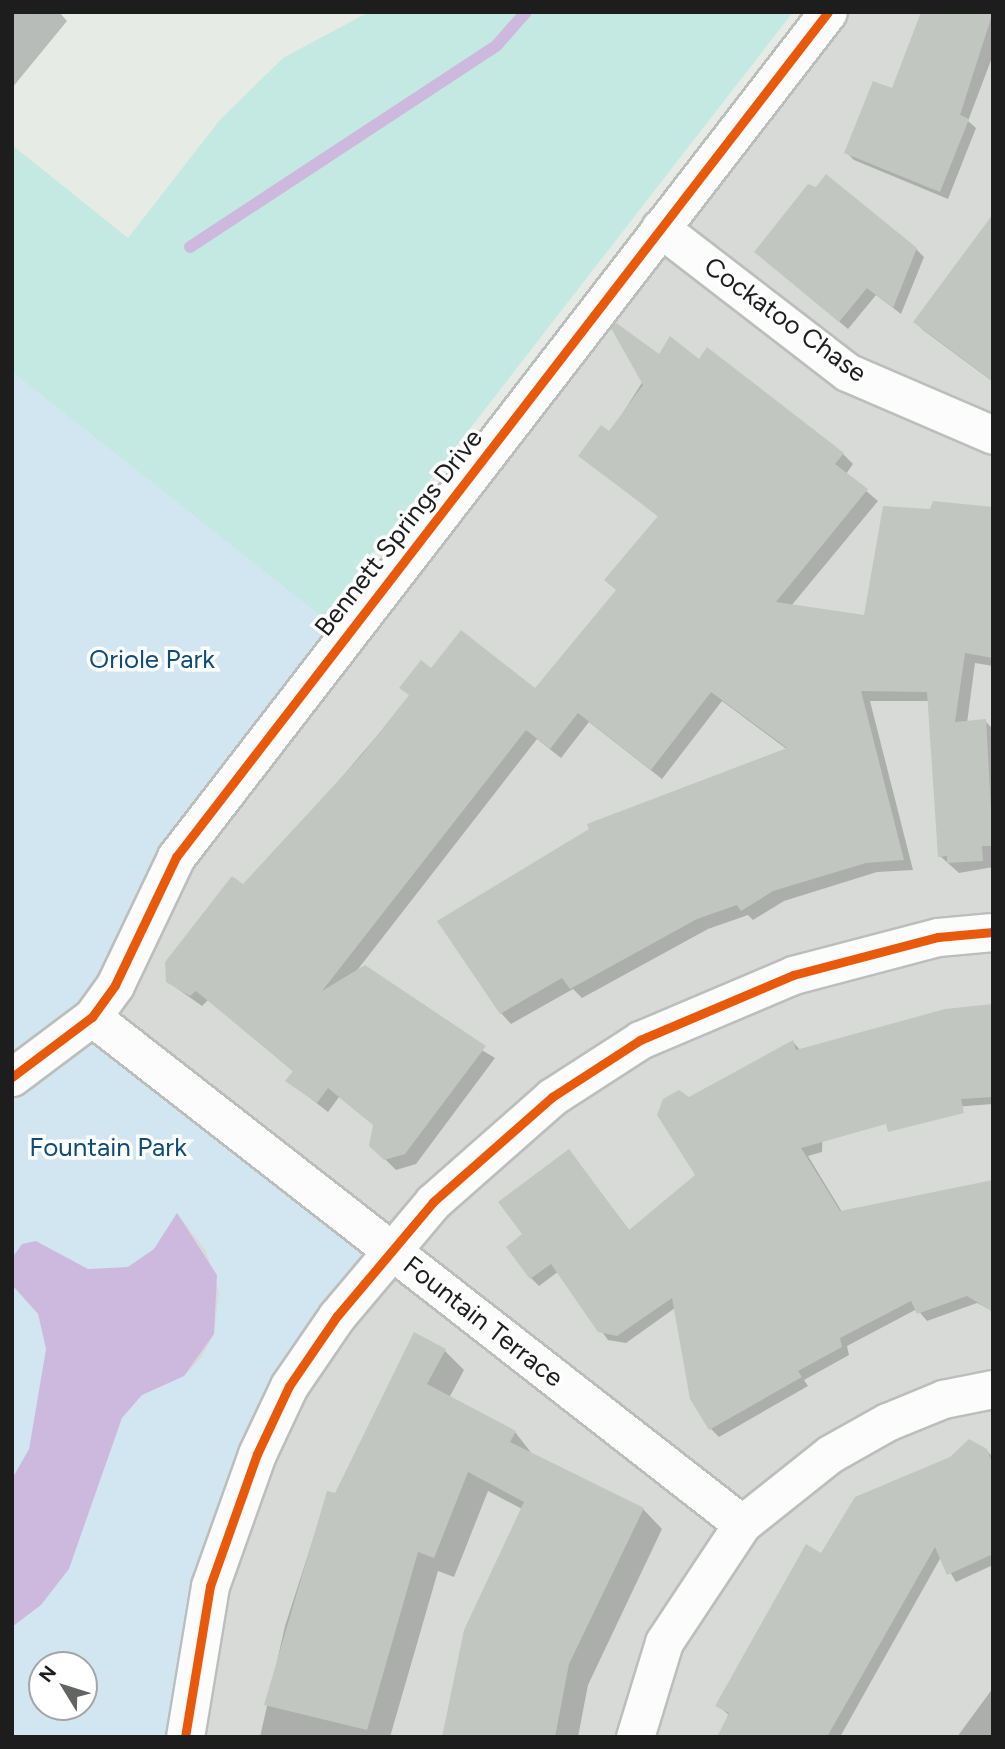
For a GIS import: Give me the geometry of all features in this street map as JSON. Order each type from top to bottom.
[{"type":"street","name":"Bennett Springs Drive","points":[[12,1077],[92,1017],[115,985],[176,857],[828,12]]},
{"type":"street","name":"Cockatoo Chase","points":[[660,229],[847,372],[993,435]]},
{"type":"street","points":[[185,1737],[197,1642],[231,1515],[289,1386],[390,1250],[482,1155],[595,1066],[640,1041],[793,975],[937,937],[993,932]]},
{"type":"street","name":"Fountain Terrace","points":[[92,1017],[742,1524]]},
{"type":"street","points":[[635,1737],[664,1642],[742,1524],[830,1454],[887,1422],[943,1399],[993,1389]]},
{"type":"shaded area","points":[[369,12],[793,12],[323,618],[12,372],[12,145],[128,238],[219,121],[283,58]]},
{"type":"shaded area","points":[[828,12],[993,12],[993,1737],[185,1737],[92,1017],[135,938]]},
{"type":"shaded area","points":[[177,1213],[217,1275],[214,1334],[184,1376],[142,1395],[122,1418],[69,1569],[41,1605],[12,1627],[12,1479],[29,1449],[46,1349],[38,1314],[12,1285],[12,1258],[22,1244],[36,1241],[88,1269],[128,1267],[154,1249]]},
{"type":"green space","points":[[12,372],[346,636],[176,857],[92,1017],[390,1249],[257,1454],[185,1737],[12,1737],[12,1627],[41,1605],[69,1569],[122,1418],[142,1395],[184,1376],[201,1358],[214,1334],[219,1292],[206,1251],[177,1213],[154,1249],[128,1267],[88,1269],[36,1241],[12,1258]]},
{"type":"green space","points":[[12,1285],[38,1314],[46,1349],[29,1449],[12,1479]]},
{"type":"building","points":[[921,12],[993,12],[960,115],[969,119],[940,192],[844,153],[873,81],[892,88]]},
{"type":"building","points":[[826,174],[917,248],[893,308],[867,288],[839,322],[754,252],[808,184],[816,187]]},
{"type":"building","points":[[993,214],[993,381],[913,322]]},
{"type":"building","points":[[615,322],[659,354],[670,336],[699,359],[707,347],[844,453],[835,464],[868,489],[776,602],[864,615],[883,506],[930,509],[933,501],[993,507],[993,658],[965,653],[955,722],[986,719],[993,846],[982,846],[983,861],[947,863],[947,856],[938,857],[927,692],[861,691],[904,860],[866,863],[773,891],[741,911],[737,905],[697,919],[570,989],[562,978],[500,1014],[437,921],[589,829],[587,824],[787,748],[711,692],[651,770],[578,713],[550,749],[526,730],[322,991],[365,965],[486,1046],[405,1154],[384,1160],[369,1146],[373,1125],[328,1088],[317,1103],[285,1081],[293,1071],[196,991],[190,996],[166,982],[165,962],[232,876],[243,884],[361,756],[409,695],[399,688],[421,660],[431,668],[461,630],[535,688],[616,590],[604,580],[658,516],[578,456],[601,425],[609,431],[643,385],[611,328]]},
{"type":"building","points":[[993,1004],[993,1097],[961,1099],[964,1113],[888,1132],[886,1124],[801,1148],[840,1211],[993,1180],[993,1312],[967,1296],[917,1314],[911,1301],[840,1338],[842,1347],[798,1371],[802,1377],[709,1430],[690,1399],[672,1298],[617,1336],[598,1332],[551,1264],[530,1279],[506,1247],[522,1234],[498,1202],[569,1149],[629,1230],[695,1175],[657,1115],[663,1099],[679,1090],[689,1097],[793,1040],[796,1050],[945,1009]]},
{"type":"building","points":[[414,1332],[446,1349],[427,1384],[516,1431],[510,1442],[644,1508],[569,1664],[555,1737],[442,1737],[464,1630],[524,1502],[468,1472],[434,1558],[418,1552],[367,1730],[264,1705],[327,1491],[335,1493]]},
{"type":"building","points":[[969,1439],[987,1449],[993,1465],[993,1554],[947,1575],[935,1547],[827,1737],[717,1737],[729,1713],[715,1706],[806,1544],[821,1553],[855,1497],[950,1457]]},
{"type":"waterway","points":[[190,247],[497,45],[526,12]]},
{"type":"cycle path","points":[[12,1077],[92,1017],[115,985],[176,857],[828,12]]},
{"type":"cycle path","points":[[185,1737],[210,1586],[257,1454],[289,1386],[337,1316],[433,1202],[552,1097],[640,1040],[793,975],[938,937],[993,932]]},
{"type":"park label","name":"Oriole Park","points":[[152,660]]},
{"type":"park label","name":"Fountain Park","points":[[108,1148]]}]
